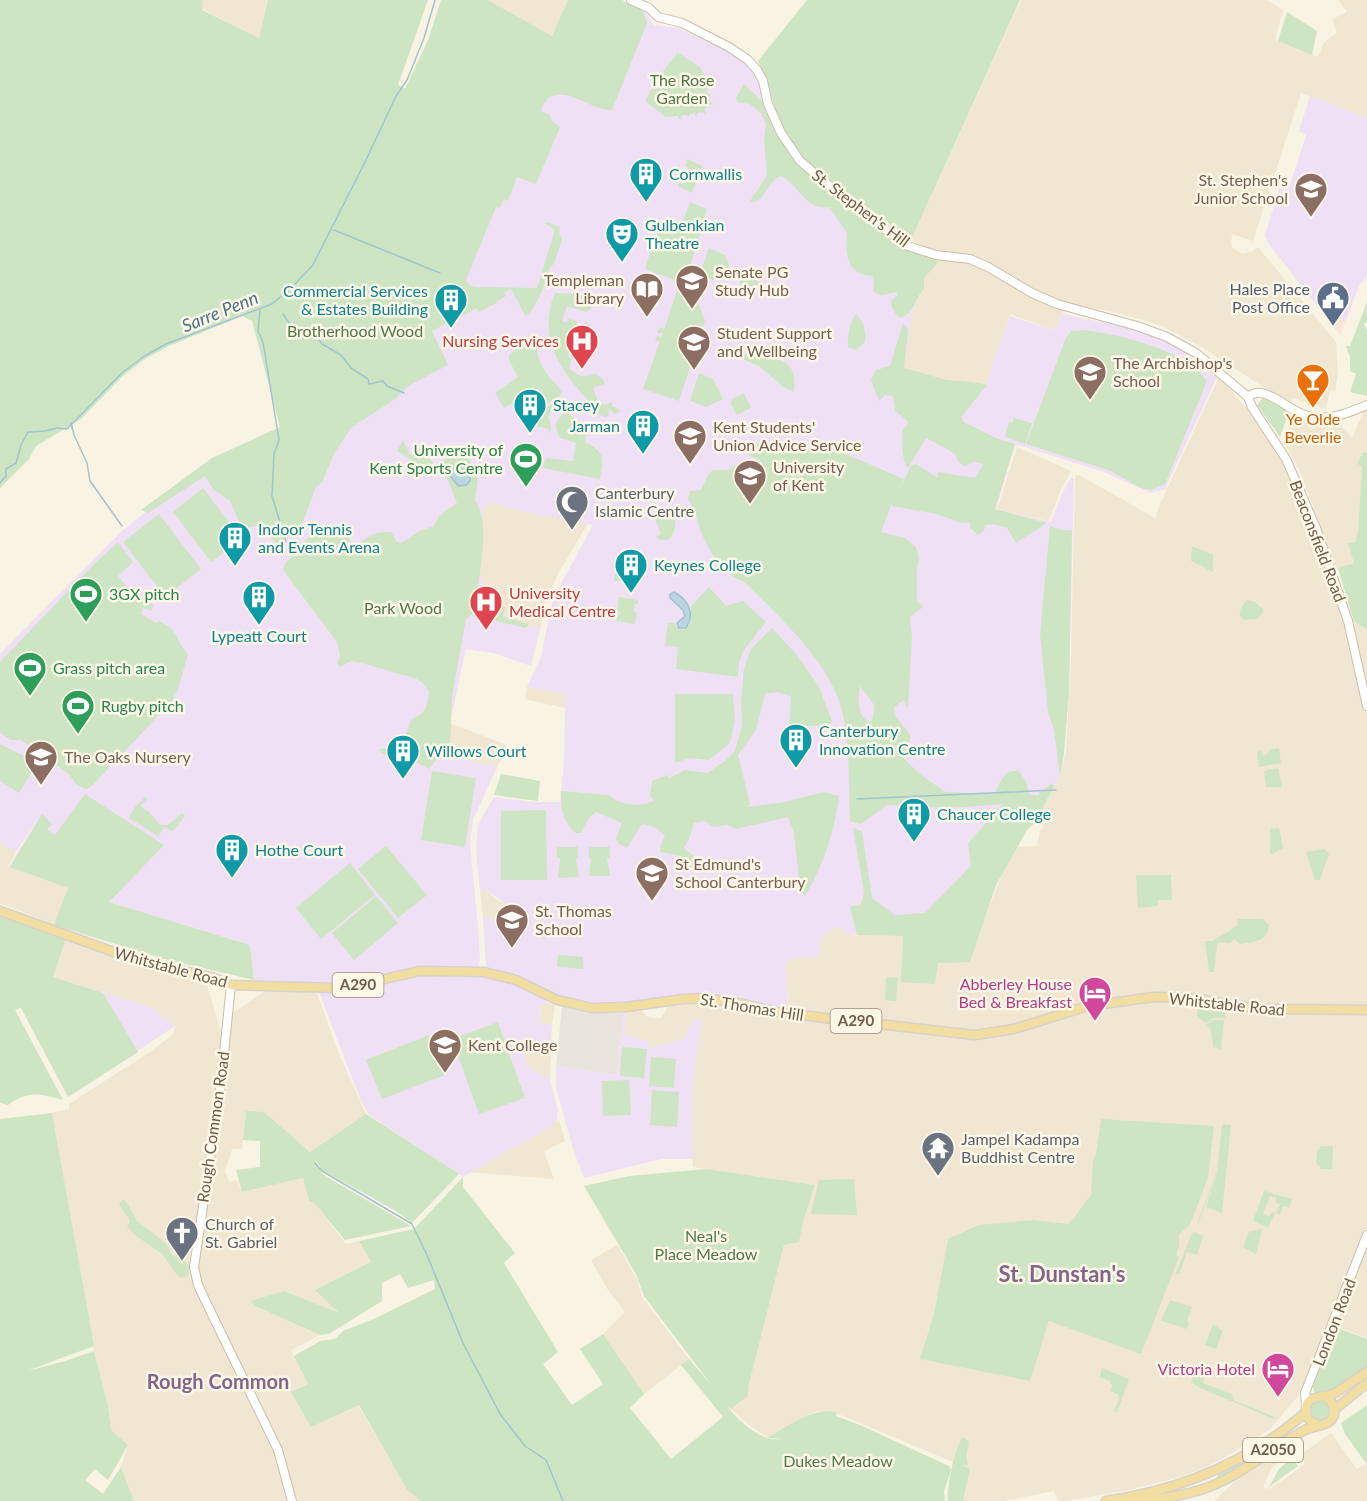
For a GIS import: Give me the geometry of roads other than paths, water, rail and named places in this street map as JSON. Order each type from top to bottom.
[{"type":"main road","name":"Whitstable Road","points":[[0,911],[114,952],[231,984],[335,988],[419,971],[484,972],[516,980],[557,1000]]},
{"type":"main road","name":"Whitstable Road","points":[[948,1033],[975,1035],[1001,1033],[1088,1006],[1154,997],[1192,998],[1247,1007],[1367,1011]]},
{"type":"main road","name":"St. Thomas Hill","points":[[557,1000],[595,1009],[692,998],[711,999],[782,1013],[948,1033]]},
{"type":"main road","name":"A2050","points":[[1109,1501],[1181,1484],[1213,1473],[1253,1451],[1306,1409],[1311,1400],[1322,1397],[1367,1372]]},
{"type":"main road","name":"A2050","points":[[1109,1501],[1162,1498],[1209,1487],[1229,1478],[1303,1431],[1331,1420],[1335,1410],[1367,1383]]},
{"type":"main road","points":[[1322,1397],[1332,1402],[1335,1410]]},
{"type":"main road","name":"A2050","points":[[1306,1409],[1311,1422],[1318,1425]]},
{"type":"street","name":"St. Stephen's Hill","points":[[631,0],[649,8],[658,16],[682,23],[733,49],[748,60],[763,81],[768,104],[780,133],[800,161],[852,205],[902,242],[936,255],[970,259],[1050,302],[1137,326],[1167,337],[1196,353],[1248,397]]},
{"type":"street","points":[[1248,397],[1255,393],[1262,393],[1292,410],[1316,417],[1348,413],[1367,405]]},
{"type":"street","name":"Beaconsfield Road","points":[[1248,397],[1252,407],[1286,459],[1316,528],[1348,621],[1367,706]]},
{"type":"street","name":"Rough Common Road","points":[[231,984],[222,1072],[196,1245],[195,1274],[206,1302],[278,1450],[292,1501]]},
{"type":"street","name":"London Road","points":[[1306,1409],[1305,1393],[1367,1235]]},
{"type":"street","name":"London Road","points":[[1313,1376],[1313,1386],[1322,1397]]},
{"type":"water","points":[[456,464],[468,472],[470,481],[466,485],[458,486],[449,474]]},
{"type":"water","points":[[674,592],[689,607],[690,617],[686,628],[679,628],[677,623],[685,616],[683,610],[670,598],[670,594]]},
{"type":"waterway","name":"Sarre Penn","points":[[0,483],[6,476],[6,469],[16,463],[21,445],[28,432],[67,429],[122,373],[143,357],[166,344],[272,304],[313,265],[396,96],[407,80],[424,38],[435,0]]},
{"type":"waterway","points":[[334,230],[440,273]]},
{"type":"waterway","points":[[260,310],[258,331],[263,342],[279,440],[274,454],[272,496],[286,542]]},
{"type":"waterway","points":[[283,314],[299,338],[318,338],[322,344],[341,355],[351,368],[368,379],[369,384],[383,381],[387,386],[404,393]]},
{"type":"waterway","points":[[71,423],[87,463],[90,481],[122,526]]},
{"type":"waterway","points":[[857,799],[1056,790]]},
{"type":"waterway","points":[[315,1163],[322,1171],[412,1224],[463,1343],[500,1414],[525,1446],[546,1460],[563,1501]]},
{"type":"place","name":"Cornwallis","points":[[646,203]]},
{"type":"place","name":"St. Stephen's Junior School","points":[[1311,218]]},
{"type":"place","name":"Gulbenkian Theatre","points":[[622,263]]},
{"type":"place","name":"Senate PG Study Hub","points":[[692,310]]},
{"type":"place","name":"Templeman Library","points":[[647,318]]},
{"type":"place","name":"Hales Place Post Office","points":[[1333,327]]},
{"type":"place","name":"Commercial Services & Estates Building","points":[[451,329]]},
{"type":"place","name":"Nursing Services","points":[[582,370]]},
{"type":"place","name":"Student Support and Wellbeing","points":[[694,371]]},
{"type":"place","name":"The Archbishop's School","points":[[1090,401]]},
{"type":"place","name":"Ye Olde Beverlie","points":[[1313,409]]},
{"type":"place","name":"Stacey","points":[[530,434]]},
{"type":"place","name":"Jarman","points":[[643,455]]},
{"type":"place","name":"Kent Students' Union Advice Service","points":[[690,465]]},
{"type":"place","name":"University of Kent Sports Centre","points":[[526,488]]},
{"type":"place","name":"University of Kent","points":[[750,505]]},
{"type":"place","name":"Canterbury Islamic Centre","points":[[572,531]]},
{"type":"place","name":"Indoor Tennis and Events Arena","points":[[235,567]]},
{"type":"place","name":"Keynes College","points":[[631,594]]},
{"type":"place","name":"3GX pitch","points":[[86,623]]},
{"type":"place","name":"Lypeatt Court","points":[[259,626]]},
{"type":"place","name":"University Medical Centre","points":[[486,631]]},
{"type":"place","name":"Grass pitch area","points":[[30,697]]},
{"type":"place","name":"Rugby pitch","points":[[78,735]]},
{"type":"place","name":"Canterbury Innovation Centre","points":[[796,769]]},
{"type":"place","name":"Willows Court","points":[[403,780]]},
{"type":"place","name":"The Oaks Nursery","points":[[41,786]]},
{"type":"place","name":"Chaucer College","points":[[914,843]]},
{"type":"place","name":"Hothe Court","points":[[232,879]]},
{"type":"place","name":"St Edmund's School Canterbury","points":[[652,902]]},
{"type":"place","name":"St. Thomas School","points":[[512,949]]},
{"type":"place","name":"Abberley House Bed & Breakfast","points":[[1095,1022]]},
{"type":"place","name":"Kent College","points":[[445,1074]]},
{"type":"place","name":"Jampel Kadampa Buddhist Centre","points":[[938,1177]]},
{"type":"place","name":"Church of St. Gabriel","points":[[182,1262]]},
{"type":"place","name":"Victoria Hotel","points":[[1278,1398]]},
{"type":"district","name":"St. Dunstan's","points":[[1062,1274]]},
{"type":"district","name":"Rough Common","points":[[218,1382]]},
{"type":"park label","name":"The Rose Garden","points":[[682,89]]},
{"type":"park label","name":"Brotherhood Wood","points":[[355,331]]},
{"type":"park label","name":"Park Wood","points":[[403,608]]},
{"type":"park label","name":"Neal's Place Meadow","points":[[706,1245]]},
{"type":"park label","name":"Dukes Meadow","points":[[838,1461]]}]
